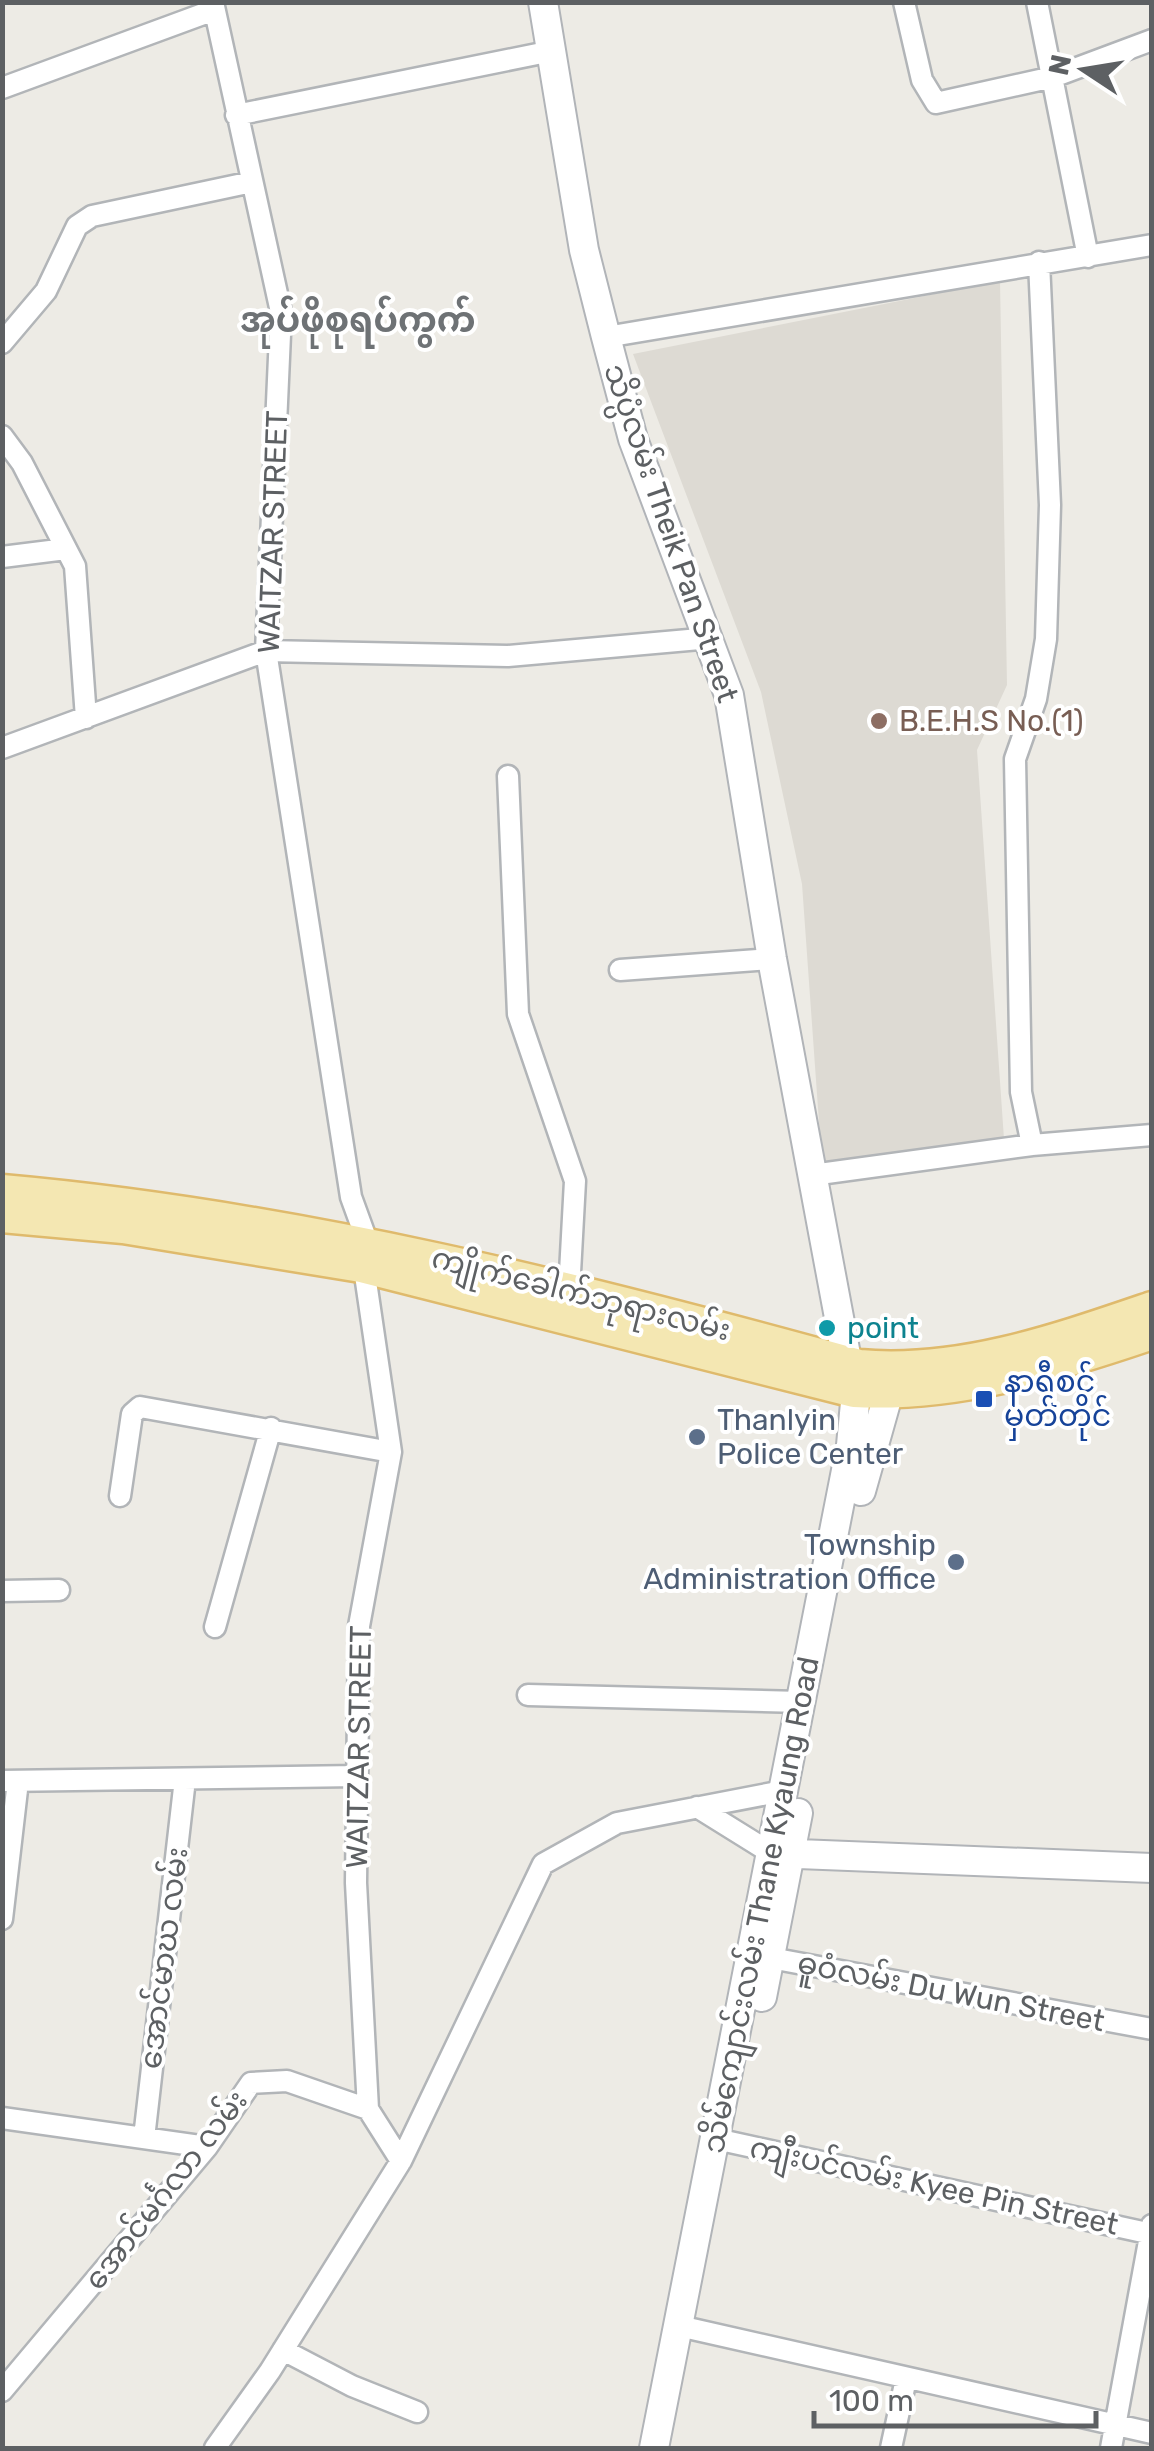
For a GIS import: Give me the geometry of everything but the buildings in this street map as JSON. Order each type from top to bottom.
[{"type":"main road","name":"ကျိုက်ခေါက်ဘုရားလမ်း","points":[[2,1190],[128,1202],[366,1254],[569,1290],[845,1361],[892,1381],[1034,1374],[1152,1334]]},
{"type":"main road","name":"ကျိုက်ခေါက်ဘုရားလမ်း","points":[[2,1217],[366,1254],[854,1392],[1033,1348],[1152,1307]]},
{"type":"street","name":"သိပ္ပံလမ်း Theik Pan Street","points":[[543,2],[584,250],[633,438],[711,638],[729,695],[845,1361]]},
{"type":"street","points":[[904,2],[922,80],[936,103],[946,104],[988,90],[1053,77],[1152,40]]},
{"type":"street","points":[[1037,2],[1088,258]]},
{"type":"street","points":[[2,88],[213,6]]},
{"type":"street","name":"WAITZAR STREET","points":[[213,6],[281,312],[266,651],[351,1197],[366,1254],[391,1452],[359,1626],[356,1882],[368,2110],[401,2161]]},
{"type":"street","points":[[236,115],[552,51]]},
{"type":"street","points":[[2,343],[46,291],[77,226],[92,216],[252,182]]},
{"type":"street","points":[[606,337],[1152,245]]},
{"type":"street","points":[[1032,1145],[1021,1092],[1015,759],[1036,698],[1046,639],[1050,504],[1039,262]]},
{"type":"street","points":[[2,436],[22,463],[75,566],[86,718]]},
{"type":"street","points":[[2,557],[66,550]]},
{"type":"street","points":[[2,748],[266,651],[508,656],[711,638]]},
{"type":"street","points":[[508,776],[518,1014],[575,1181],[569,1290]]},
{"type":"street","points":[[620,970],[772,959]]},
{"type":"street","points":[[812,1174],[1032,1145],[1152,1135]]},
{"type":"street","name":"သိမ်ကျောင်းလမ်း Thane Kyaung Road","points":[[781,1854],[783,1791],[851,1445],[854,1392],[845,1361]]},
{"type":"street","name":"သိမ်ကျောင်းလမ်း Thane Kyaung Road","points":[[668,2448],[686,2328],[781,1854],[869,1454],[892,1381]]},
{"type":"street","points":[[120,1496],[135,1409],[198,1414],[391,1452]]},
{"type":"street","points":[[216,1627],[270,1428]]},
{"type":"street","points":[[2,1591],[59,1590]]},
{"type":"street","points":[[528,1695],[801,1702]]},
{"type":"street","points":[[2,1919],[10,1781],[357,1776]]},
{"type":"street","name":"အောင်မာဃ လမ်း","points":[[144,2138],[186,1779]]},
{"type":"street","points":[[215,2448],[283,2350],[401,2161],[543,1864],[617,1823],[783,1791]]},
{"type":"street","points":[[697,1807],[781,1854],[1152,1868]]},
{"type":"street","name":"ဓူဝံလမ်း Du Wun Street","points":[[760,1956],[1152,2029]]},
{"type":"street","name":"အောင်မင်္ဂလာ လမ်း","points":[[2,2392],[207,2147],[251,2083],[287,2081],[368,2110]]},
{"type":"street","points":[[2,2118],[207,2147]]},
{"type":"street","name":"ကျီးပင်လမ်း Kyee Pin Street","points":[[724,2140],[1151,2231]]},
{"type":"street","points":[[1112,2448],[1151,2231]]},
{"type":"street","points":[[686,2328],[1152,2433]]},
{"type":"street","name":"သိမ်ကျောင်းလမ်း Thane Kyaung Road","points":[[654,2448],[686,2328]]},
{"type":"street","points":[[283,2350],[352,2386],[417,2412]]},
{"type":"street","points":[[892,2448],[906,2379]]},
{"type":"shaded area","name":"B.E.H.S No.(1)","points":[[1000,281],[1007,685],[977,750],[1004,1139],[822,1164],[802,884],[761,692],[633,354]]},
{"type":"place","name":"B.E.H.S No.(1)","points":[[879,721]]},
{"type":"place","name":"point","points":[[827,1328]]},
{"type":"place","name":"နာရီစင် မှတ်တိုင်","points":[[984,1399]]},
{"type":"place","name":"Thanlyin Police Center","points":[[697,1437]]},
{"type":"place","name":"Township Administration Office","points":[[956,1562]]},
{"type":"district","name":"အုပ်ဖိုစုရပ်ကွက်","points":[[358,320]]}]
